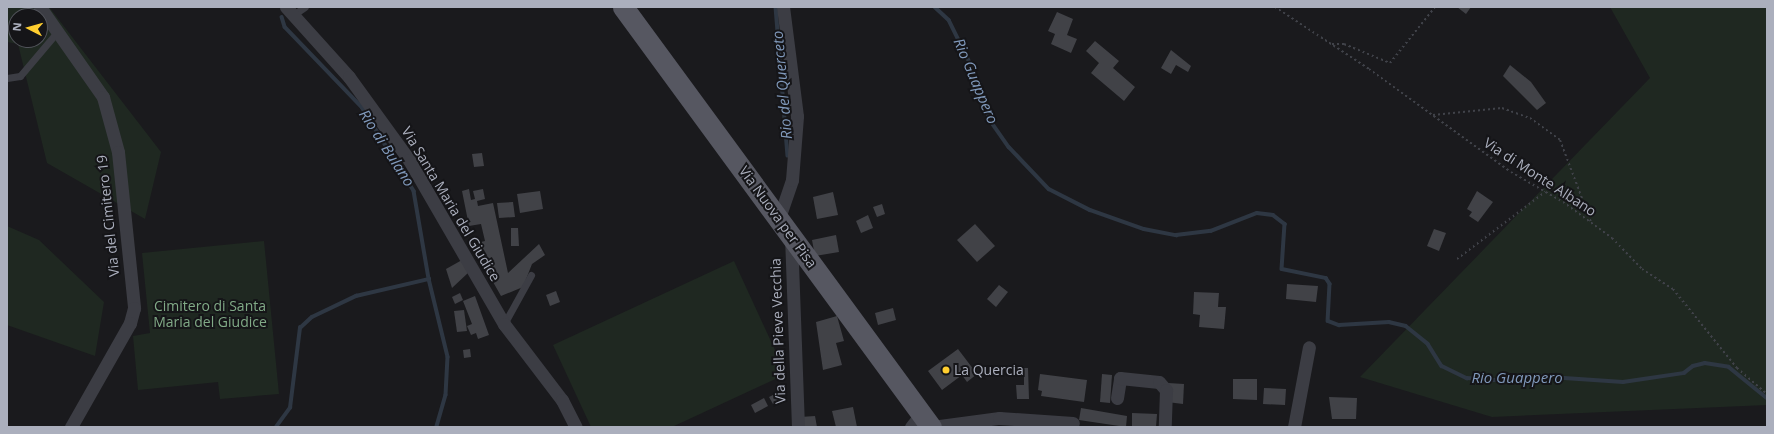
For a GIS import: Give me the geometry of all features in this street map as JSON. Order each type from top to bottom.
[{"type":"main road","name":"Via Nuova per Pisa","points":[[623,7],[791,234],[924,423]]},
{"type":"street","name":"Via del Cimitero 19","points":[[40,7],[104,97],[118,152],[134,308],[130,323],[71,427]]},
{"type":"street","points":[[779,218],[792,180],[797,116],[783,7]]},
{"type":"street","name":"Via Santa Maria del Giudice","points":[[289,11],[349,77],[409,160],[504,324],[562,400],[576,427]]},
{"type":"street","name":"Via della Pieve Vecchia","points":[[791,234],[798,427]]},
{"type":"street","points":[[1294,427],[1309,347]]},
{"type":"street","points":[[1117,398],[1120,378],[1159,382],[1166,390],[1165,427]]},
{"type":"street","points":[[924,423],[998,418],[1073,423]]},
{"type":"lane","points":[[289,11],[305,7]]},
{"type":"lane","points":[[7,78],[20,76],[57,32]]},
{"type":"lane","points":[[504,324],[531,275]]},
{"type":"path","name":"Via di Monte Albano","points":[[1275,7],[1332,44],[1511,172],[1546,192],[1592,223],[1642,269],[1673,289],[1737,368],[1767,394]]},
{"type":"path","points":[[1332,44],[1344,44],[1390,63],[1434,7]]},
{"type":"path","points":[[1433,115],[1502,108],[1530,118],[1560,140],[1592,223]]},
{"type":"path","points":[[1457,259],[1546,192]]},
{"type":"green space","points":[[7,7],[49,7],[161,152],[145,219],[47,163],[19,48],[48,48],[48,8],[8,8],[8,42]]},
{"type":"green space","points":[[1610,7],[1767,7],[1767,405],[1492,417],[1360,377],[1650,78]]},
{"type":"green space","points":[[7,226],[39,240],[104,302],[95,356],[7,325]]},
{"type":"green space","name":"Cimitero di Santa Maria del Giudice","points":[[264,241],[279,394],[220,399],[218,382],[138,390],[133,336],[150,333],[142,253]]},
{"type":"green space","points":[[734,261],[786,374],[672,427],[591,427],[553,345]]},
{"type":"building","points":[[1457,7],[1471,7],[1466,14]]},
{"type":"building","points":[[1057,12],[1073,19],[1067,35],[1077,39],[1071,53],[1051,44],[1055,34],[1048,31]]},
{"type":"building","points":[[1095,41],[1119,61],[1113,68],[1135,87],[1124,101],[1091,73],[1099,63],[1086,51]]},
{"type":"building","points":[[1171,50],[1191,66],[1188,72],[1176,65],[1171,74],[1161,68]]},
{"type":"building","points":[[1510,65],[1531,82],[1546,103],[1537,110],[1503,76]]},
{"type":"building","points":[[482,153],[484,166],[474,167],[472,154]]},
{"type":"building","points":[[469,189],[471,200],[475,199],[473,191],[483,189],[485,199],[477,201],[478,206],[493,203],[508,273],[539,244],[545,255],[532,264],[523,287],[501,296],[480,259],[477,243],[485,241],[481,224],[469,226],[462,191]]},
{"type":"building","points":[[540,191],[543,209],[520,213],[517,194]]},
{"type":"building","points":[[1477,191],[1493,202],[1478,222],[1469,216],[1472,212],[1467,209]]},
{"type":"building","points":[[833,192],[838,215],[817,219],[813,197]]},
{"type":"building","points":[[513,202],[515,217],[499,218],[497,203]]},
{"type":"building","points":[[882,204],[885,214],[877,217],[873,207]]},
{"type":"building","points":[[868,215],[873,228],[861,233],[856,221]]},
{"type":"building","points":[[975,224],[995,246],[977,262],[957,240]]},
{"type":"building","points":[[511,228],[518,228],[519,246],[511,246]]},
{"type":"building","points":[[1434,229],[1446,233],[1439,251],[1427,246]]},
{"type":"building","points":[[836,235],[839,252],[815,256],[812,240]]},
{"type":"building","points":[[462,260],[469,272],[452,288],[446,269]]},
{"type":"building","points":[[1287,284],[1318,286],[1316,302],[1286,299]]},
{"type":"building","points":[[999,285],[1008,292],[996,307],[987,299]]},
{"type":"building","points":[[556,291],[560,302],[550,306],[546,295]]},
{"type":"building","points":[[1194,292],[1219,293],[1218,307],[1226,307],[1224,329],[1199,327],[1200,315],[1193,314]]},
{"type":"building","points":[[460,293],[463,300],[455,304],[452,297]]},
{"type":"building","points":[[475,296],[489,335],[478,339],[476,333],[471,335],[467,326],[472,324],[463,301]]},
{"type":"building","points":[[893,308],[896,320],[878,325],[875,313]]},
{"type":"building","points":[[464,310],[467,331],[457,332],[454,311]]},
{"type":"building","points":[[837,316],[844,341],[836,343],[842,365],[823,370],[816,322]]},
{"type":"building","points":[[470,349],[471,357],[464,358],[463,350]]},
{"type":"building","points":[[958,349],[977,374],[967,382],[962,375],[942,390],[928,371]]},
{"type":"building","points":[[1024,368],[1028,368],[1029,399],[1017,399],[1016,385],[1024,385]]},
{"type":"building","points":[[1040,374],[1087,380],[1084,402],[1041,396],[1042,391],[1038,390]]},
{"type":"building","points":[[1102,374],[1112,375],[1110,403],[1100,402]]},
{"type":"building","points":[[1233,379],[1257,379],[1257,400],[1233,399]]},
{"type":"building","points":[[1168,383],[1184,384],[1183,404],[1167,402]]},
{"type":"building","points":[[1264,388],[1286,389],[1285,405],[1263,404]]},
{"type":"building","points":[[779,392],[782,400],[773,404],[769,397]]},
{"type":"building","points":[[1329,397],[1357,398],[1356,419],[1332,419]]},
{"type":"building","points":[[764,398],[768,406],[755,413],[751,405]]},
{"type":"building","points":[[853,407],[857,427],[836,427],[832,411]]},
{"type":"building","points":[[1081,408],[1127,416],[1126,427],[1079,420]]},
{"type":"building","points":[[1132,413],[1157,414],[1156,427],[1132,427]]},
{"type":"building","points":[[815,416],[817,427],[801,427],[800,417]]},
{"type":"waterway","name":"Rio del Querceto","points":[[776,7],[788,156]]},
{"type":"waterway","name":"Rio Guappero","points":[[935,7],[949,20],[980,83],[990,120],[1009,147],[1049,189],[1090,210],[1144,229],[1176,235],[1211,231],[1257,213],[1273,215],[1285,224],[1282,269],[1326,278],[1330,284],[1328,321],[1339,325],[1389,322],[1406,326],[1428,344],[1442,366],[1467,378],[1494,380],[1535,376],[1623,382],[1684,373],[1693,366],[1705,363],[1729,367],[1767,398]]},
{"type":"waterway","name":"Rio di Bulano","points":[[282,17],[285,27],[362,107],[414,191],[429,279],[448,357],[446,395],[437,427]]},
{"type":"waterway","name":"Rio di Bulano","points":[[276,427],[290,408],[300,328],[312,317],[356,296],[429,279]]},
{"type":"place","name":"La Quercia","points":[[946,370]]}]
